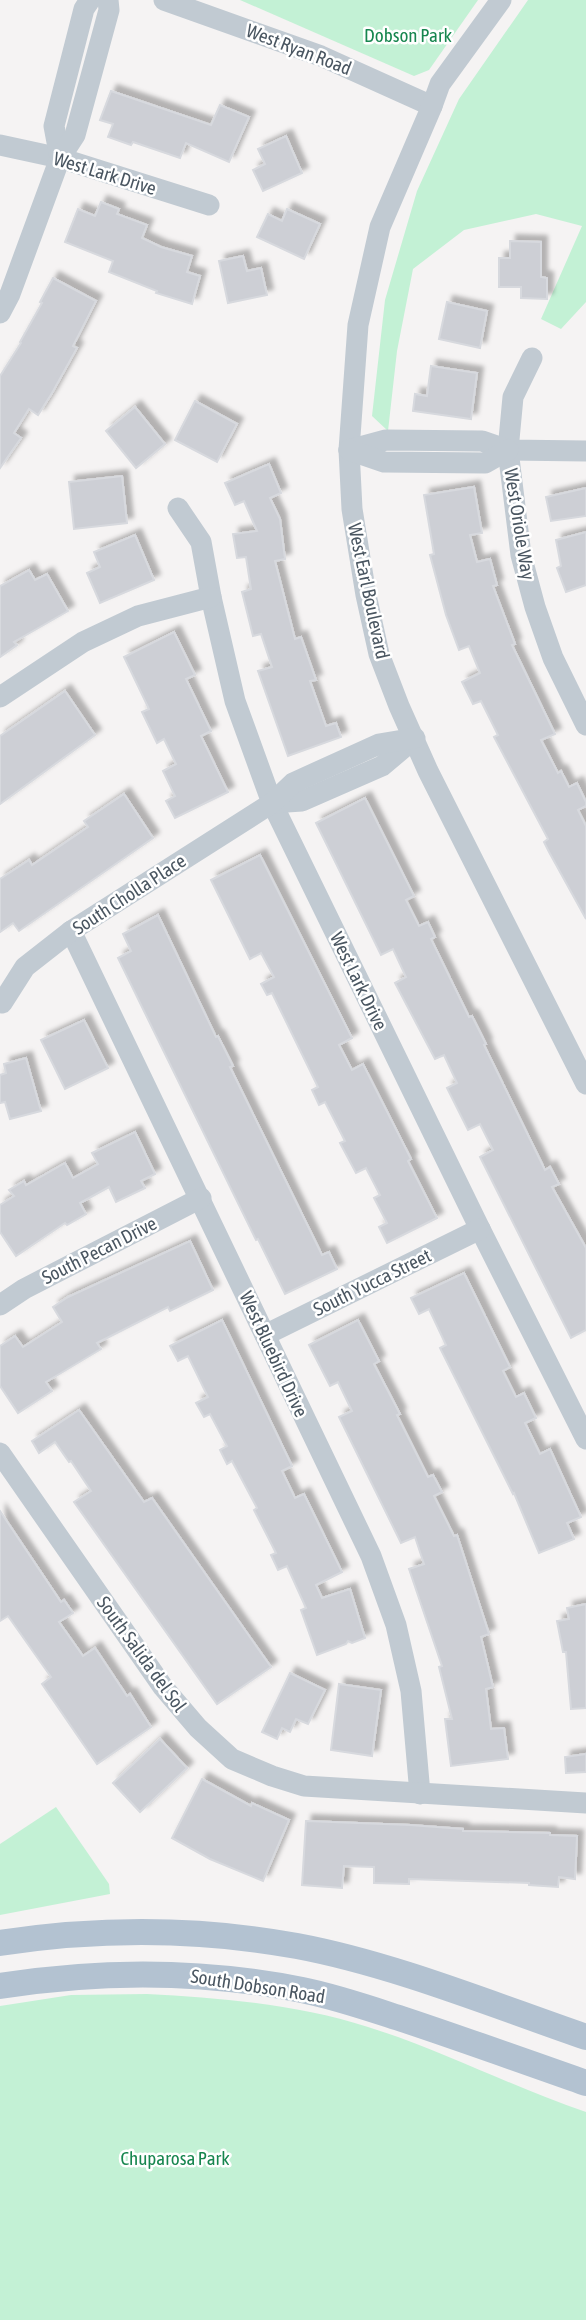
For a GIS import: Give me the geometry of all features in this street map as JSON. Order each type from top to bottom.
[{"type":"main road","points":[[0,1943],[69,1934],[165,1931],[299,1946],[443,1987],[586,2037]]},
{"type":"main road","name":"South Dobson Road","points":[[0,1986],[52,1978],[119,1973],[239,1980],[303,1990],[441,2032],[586,2083]]},
{"type":"street","points":[[60,158],[54,126],[84,9],[90,0]]},
{"type":"street","points":[[0,313],[10,294],[60,158],[75,135],[109,10],[108,0]]},
{"type":"street","name":"West Ryan Road","points":[[164,0],[321,55],[432,106]]},
{"type":"street","name":"West Earl Boulevard","points":[[501,0],[440,84],[380,227],[358,325],[349,450],[352,509],[379,654],[399,706],[428,771],[586,1084]]},
{"type":"street","name":"West Lark Drive","points":[[0,145],[60,158],[209,205]]},
{"type":"street","name":"West Oriole Way","points":[[532,358],[513,397],[508,450],[521,555],[553,658],[586,724]]},
{"type":"street","points":[[349,450],[384,462],[472,463],[485,463],[508,450],[586,451]]},
{"type":"street","name":"West Lark Drive","points":[[178,509],[201,542],[235,701],[272,803],[480,1230],[586,1439]]},
{"type":"street","points":[[0,697],[83,642],[138,616],[211,597]]},
{"type":"street","name":"South Cholla Place","points":[[2,1003],[25,967],[71,931],[272,803],[302,801],[382,766],[415,738]]},
{"type":"street","name":"West Bluebird Drive","points":[[71,931],[371,1556],[396,1625],[411,1691],[419,1794]]},
{"type":"street","name":"South Pecan Drive","points":[[0,1305],[24,1289],[201,1198]]},
{"type":"street","name":"South Yucca Street","points":[[265,1335],[480,1230]]},
{"type":"street","name":"South Salida del Sol","points":[[0,1453],[163,1687],[198,1728],[232,1759],[271,1776],[304,1786],[586,1803]]},
{"type":"green space","name":"Dobson Park","points":[[240,0],[478,0],[429,70],[414,76]]},
{"type":"green space","points":[[528,0],[586,0],[586,302],[561,329],[541,319],[582,226],[536,214],[464,230],[413,269],[397,351],[388,431],[372,416],[385,300],[417,191],[459,99]]},
{"type":"green space","points":[[56,1807],[109,1884],[110,1894],[0,1915],[0,1844]]},
{"type":"green space","name":"Chuparosa Park","points":[[147,1994],[258,2003],[341,2019],[423,2046],[586,2112],[586,2320],[0,2320],[0,2006],[71,1995]]},
{"type":"building","points":[[111,91],[211,125],[220,105],[249,117],[229,162],[186,143],[180,158],[133,142],[131,145],[108,137],[113,124],[100,120]]},
{"type":"building","points":[[286,136],[302,173],[263,191],[253,170],[265,164],[258,149]]},
{"type":"building","points":[[101,202],[119,209],[117,214],[147,225],[142,238],[192,256],[187,272],[200,276],[192,304],[156,293],[157,291],[109,272],[113,261],[65,242],[78,209],[95,216]]},
{"type":"building","points":[[287,209],[320,224],[304,259],[257,237],[268,214],[282,221]]},
{"type":"building","points":[[510,241],[541,242],[541,277],[547,278],[547,299],[521,298],[521,287],[499,287],[499,258],[510,258]]},
{"type":"building","points":[[243,256],[247,271],[261,268],[267,295],[228,303],[219,261]]},
{"type":"building","points":[[53,278],[96,301],[73,346],[77,348],[52,393],[38,415],[29,409],[14,433],[21,438],[0,468],[0,376],[21,343]]},
{"type":"building","points":[[447,302],[487,311],[480,348],[439,339]]},
{"type":"building","points":[[431,366],[477,373],[471,419],[413,411],[415,394],[427,396]]},
{"type":"building","points":[[195,401],[237,424],[217,462],[175,440]]},
{"type":"building","points":[[135,407],[165,444],[136,468],[106,431]]},
{"type":"building","points":[[269,464],[281,493],[270,498],[280,519],[285,559],[275,561],[295,639],[301,637],[316,680],[310,681],[326,726],[336,723],[341,737],[288,756],[258,671],[272,667],[261,634],[253,636],[242,592],[251,589],[246,557],[237,558],[233,534],[257,531],[244,501],[235,505],[225,483]]},
{"type":"building","points":[[122,476],[127,523],[74,529],[69,482]]},
{"type":"building","points":[[474,487],[482,533],[470,535],[477,562],[490,559],[497,585],[493,586],[515,644],[512,645],[555,734],[541,740],[558,773],[561,771],[569,787],[577,783],[586,802],[586,806],[578,810],[586,826],[586,919],[544,842],[548,839],[494,737],[498,735],[481,701],[473,704],[462,682],[480,673],[469,646],[459,650],[446,615],[430,555],[434,554],[424,495]]},
{"type":"building","points":[[586,488],[586,516],[551,521],[546,497]]},
{"type":"building","points":[[586,532],[586,585],[566,592],[557,568],[561,566],[556,540]]},
{"type":"building","points":[[135,535],[154,580],[100,603],[87,573],[100,567],[94,552]]},
{"type":"building","points":[[29,570],[35,580],[47,574],[68,611],[14,642],[17,645],[0,657],[0,586]]},
{"type":"building","points":[[174,632],[195,675],[186,679],[211,731],[201,736],[228,792],[175,818],[166,801],[175,796],[163,771],[176,764],[164,739],[157,743],[142,712],[149,709],[124,657]]},
{"type":"building","points":[[65,691],[95,735],[0,804],[0,736]]},
{"type":"building","points":[[124,794],[153,838],[19,931],[13,923],[0,932],[0,879],[29,860],[32,865],[88,827],[84,821]]},
{"type":"building","points":[[365,798],[414,896],[406,900],[419,926],[428,922],[435,937],[431,939],[469,1017],[472,1016],[486,1044],[484,1045],[545,1170],[550,1167],[559,1184],[552,1187],[586,1248],[586,1330],[571,1338],[480,1157],[493,1150],[480,1124],[468,1130],[447,1088],[457,1083],[444,1055],[435,1059],[395,983],[406,977],[393,949],[381,955],[316,823]]},
{"type":"building","points":[[260,855],[352,1038],[339,1045],[352,1070],[363,1064],[411,1159],[408,1161],[437,1218],[387,1243],[379,1227],[387,1223],[374,1198],[380,1195],[366,1168],[356,1173],[340,1143],[345,1141],[325,1102],[319,1105],[312,1090],[318,1087],[272,993],[267,995],[261,984],[274,977],[261,953],[250,959],[211,880]]},
{"type":"building","points":[[158,915],[322,1255],[329,1252],[337,1269],[285,1294],[118,958],[131,951],[123,934]]},
{"type":"building","points":[[84,1020],[108,1068],[65,1089],[41,1040]]},
{"type":"building","points":[[26,1058],[41,1111],[10,1119],[5,1102],[0,1103],[0,1075],[6,1073],[4,1064]]},
{"type":"building","points":[[135,1132],[155,1174],[141,1181],[145,1188],[116,1202],[109,1187],[80,1203],[86,1214],[67,1225],[65,1223],[16,1256],[0,1232],[0,1205],[14,1196],[9,1190],[24,1181],[26,1185],[65,1163],[73,1178],[98,1164],[92,1153]]},
{"type":"building","points":[[190,1241],[213,1290],[170,1311],[168,1307],[97,1343],[101,1349],[46,1382],[52,1391],[18,1413],[0,1386],[0,1346],[15,1336],[23,1347],[62,1322],[53,1307],[68,1297]]},
{"type":"building","points":[[464,1273],[510,1367],[503,1371],[516,1397],[524,1393],[536,1418],[525,1423],[540,1454],[550,1449],[581,1517],[567,1523],[574,1539],[539,1553],[514,1493],[440,1348],[446,1345],[429,1309],[419,1314],[411,1298]]},
{"type":"building","points":[[222,1320],[292,1466],[282,1471],[295,1498],[304,1494],[342,1572],[316,1585],[322,1598],[350,1589],[365,1638],[352,1643],[348,1641],[317,1655],[301,1610],[306,1608],[287,1566],[278,1570],[271,1555],[276,1553],[254,1510],[257,1508],[232,1461],[227,1464],[220,1450],[227,1446],[210,1414],[204,1417],[196,1403],[208,1397],[188,1356],[178,1361],[170,1346]]},
{"type":"building","points":[[358,1320],[379,1361],[374,1364],[400,1414],[397,1415],[428,1477],[433,1475],[442,1492],[434,1496],[454,1536],[457,1535],[489,1634],[481,1637],[493,1687],[486,1689],[491,1729],[504,1728],[508,1759],[451,1766],[445,1719],[452,1719],[439,1667],[442,1666],[409,1569],[424,1564],[415,1537],[401,1543],[339,1417],[352,1411],[338,1382],[330,1386],[309,1345]]},
{"type":"building","points":[[79,1410],[144,1502],[152,1498],[271,1667],[217,1704],[74,1502],[91,1491],[71,1461],[69,1462],[55,1442],[39,1453],[32,1441]]},
{"type":"building","points":[[0,1511],[61,1602],[64,1600],[73,1613],[59,1622],[83,1656],[95,1648],[151,1727],[97,1764],[42,1684],[51,1677],[8,1616],[0,1621]]},
{"type":"building","points":[[586,1604],[586,1708],[571,1709],[566,1652],[563,1652],[557,1621],[569,1619],[567,1608]]},
{"type":"building","points":[[290,1673],[325,1690],[308,1724],[296,1719],[290,1732],[282,1728],[277,1739],[262,1732]]},
{"type":"building","points":[[339,1684],[381,1690],[372,1756],[331,1750]]},
{"type":"building","points":[[160,1739],[187,1768],[140,1812],[113,1783]]},
{"type":"building","points":[[586,1754],[586,1772],[566,1773],[565,1757]]},
{"type":"building","points":[[202,1779],[251,1806],[252,1803],[289,1820],[263,1881],[210,1859],[172,1838]]},
{"type":"building","points":[[306,1821],[577,1836],[575,1879],[559,1877],[558,1887],[529,1883],[409,1879],[409,1884],[374,1883],[374,1867],[344,1866],[342,1888],[302,1885]]}]
